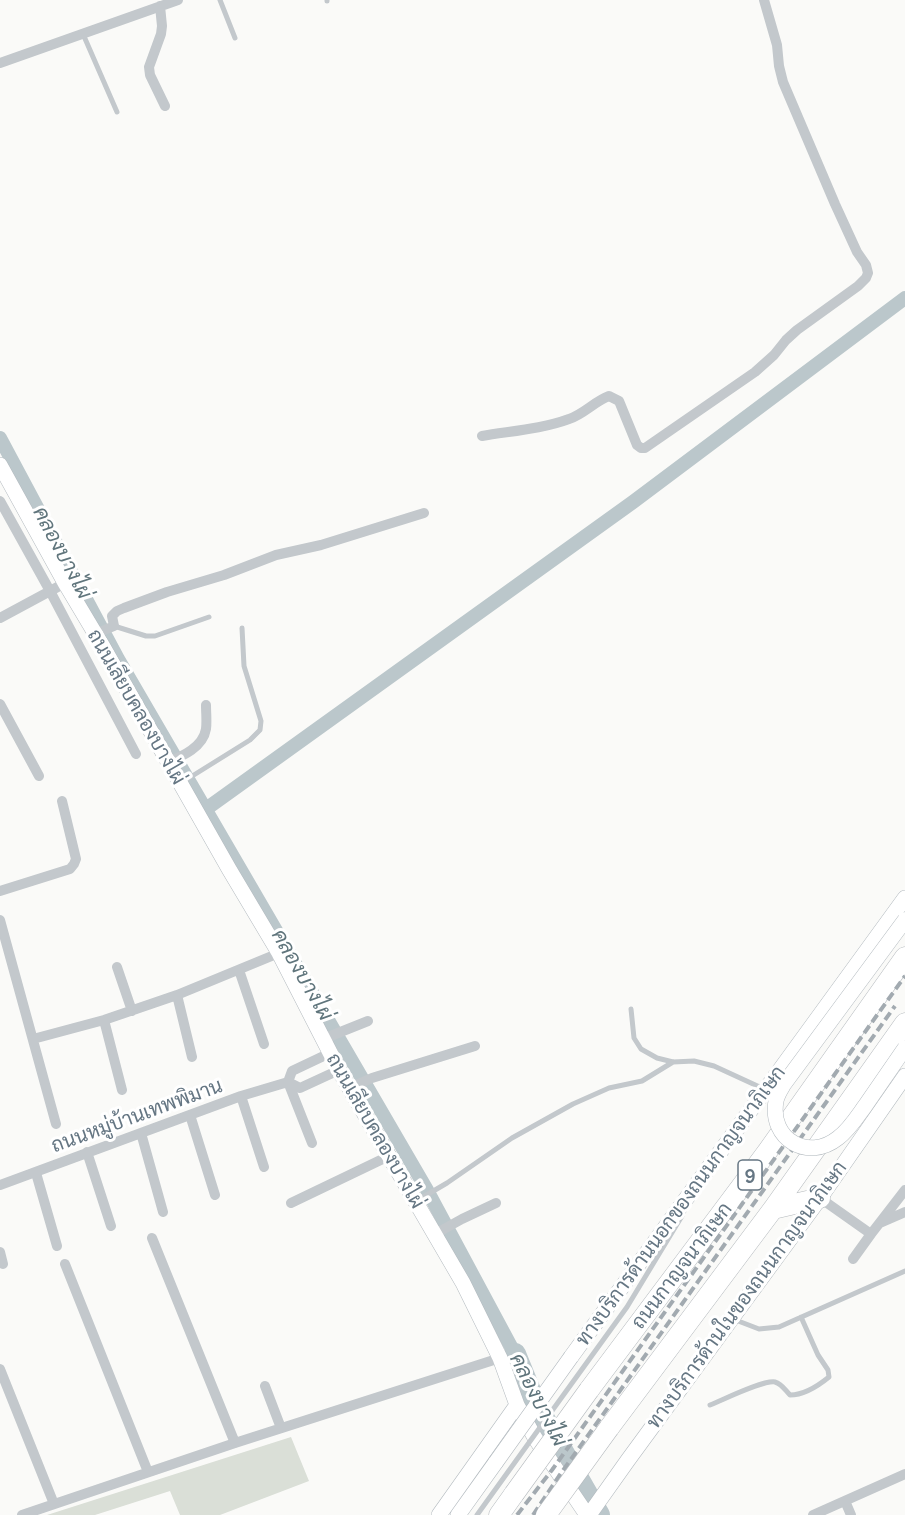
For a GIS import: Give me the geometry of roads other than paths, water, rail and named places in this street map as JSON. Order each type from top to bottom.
[{"type":"highway","name":"ถนนกาญจนาภิเษก","points":[[499,1515],[589,1390],[767,1152],[905,957]]},
{"type":"highway","name":"ถนนกาญจนาภิเษก","points":[[546,1515],[773,1209],[905,1023]]},
{"type":"highway","points":[[773,1209],[820,1198]]},
{"type":"main road","name":"ถนนเลียบคลองบางไผ่","points":[[0,465],[65,583],[105,630],[228,869],[279,953],[339,1070],[352,1086],[389,1156],[419,1199],[438,1233],[500,1358],[517,1405],[535,1438],[588,1515]]},
{"type":"main road","name":"ทางบริการด้านนอกของถนนกาญจนาภิเษก","points":[[458,1515],[905,898]]},
{"type":"main road","points":[[905,920],[784,1084],[776,1098],[775,1115],[778,1127],[786,1138],[804,1148],[825,1147],[840,1137],[852,1123],[905,1048]]},
{"type":"main road","name":"ทางบริการด้านในของถนนกาญจนาภิเษก","points":[[588,1515],[820,1198],[905,1076]]},
{"type":"main road","points":[[440,1515],[517,1405]]},
{"type":"street","points":[[0,63],[178,0]]},
{"type":"street","points":[[482,436],[535,428],[568,420],[609,396],[619,401],[637,445],[645,448],[755,372],[774,356],[797,330],[866,278],[868,273],[866,266],[835,204],[783,82],[777,45],[764,0]]},
{"type":"street","points":[[160,6],[162,26],[149,67],[150,75],[165,106]]},
{"type":"street","points":[[0,501],[136,754]]},
{"type":"street","points":[[105,630],[117,610],[224,575],[276,555],[321,545],[424,513]]},
{"type":"street","points":[[0,618],[65,583]]},
{"type":"street","points":[[0,704],[39,776]]},
{"type":"street","points":[[171,761],[193,749],[203,738],[206,729],[206,705]]},
{"type":"street","points":[[0,891],[70,869],[74,864],[76,859],[62,801]]},
{"type":"street","points":[[0,920],[5,958],[33,1039],[56,1124]]},
{"type":"street","points":[[33,1039],[132,1011],[279,953]]},
{"type":"street","points":[[117,967],[132,1011]]},
{"type":"street","points":[[239,970],[264,1044]]},
{"type":"street","points":[[177,995],[192,1057]]},
{"type":"street","points":[[104,1020],[122,1089]]},
{"type":"street","name":"ถนนหมู่บ้านเทพพิมาน","points":[[288,1082],[292,1071],[327,1043],[349,1029],[368,1021]]},
{"type":"street","points":[[352,1086],[475,1046]]},
{"type":"street","name":"ถนนหมู่บ้านเทพพิมาน","points":[[0,1185],[241,1096],[288,1082],[300,1088],[339,1070]]},
{"type":"street","points":[[288,1082],[312,1143]]},
{"type":"street","points":[[241,1096],[264,1167]]},
{"type":"street","points":[[190,1115],[215,1195]]},
{"type":"street","points":[[141,1133],[163,1212]]},
{"type":"street","points":[[87,1152],[111,1226]]},
{"type":"street","points":[[291,1203],[389,1156]]},
{"type":"street","points":[[36,1173],[57,1246]]},
{"type":"street","points":[[853,1259],[905,1190]]},
{"type":"street","points":[[820,1198],[870,1234]]},
{"type":"street","points":[[438,1233],[496,1203]]},
{"type":"street","points":[[879,1223],[905,1212]]},
{"type":"street","points":[[152,1238],[235,1443]]},
{"type":"street","points":[[0,1252],[3,1264]]},
{"type":"street","points":[[65,1264],[148,1472]]},
{"type":"street","points":[[22,1515],[235,1443],[500,1358]]},
{"type":"street","points":[[0,1369],[54,1504]]},
{"type":"street","points":[[265,1386],[281,1428]]},
{"type":"street","points":[[813,1515],[905,1474]]},
{"type":"street","points":[[845,1502],[851,1515]]},
{"type":"lane","points":[[220,0],[235,38]]},
{"type":"lane","points":[[83,34],[117,112]]},
{"type":"lane","points":[[105,630],[155,636],[210,617]]},
{"type":"lane","points":[[183,782],[250,740],[260,730],[261,721],[244,666],[242,628]]},
{"type":"lane","points":[[631,1009],[634,1038],[642,1049],[657,1058],[673,1062],[694,1061],[714,1066],[765,1090]]},
{"type":"lane","points":[[419,1199],[447,1183],[512,1138],[573,1104],[609,1088],[642,1081],[673,1062]]},
{"type":"lane","points":[[477,1515],[627,1307],[728,1142]]},
{"type":"lane","points":[[731,1318],[759,1329],[779,1327],[905,1271]]},
{"type":"lane","points":[[710,1405],[761,1384],[773,1382],[781,1385],[790,1395],[799,1395],[829,1377],[828,1370],[818,1355],[801,1317]]},
{"type":"waterway","points":[[206,809],[633,502],[905,298]]},
{"type":"waterway","name":"คลองบางไผ่","points":[[0,438],[118,659],[427,1190],[515,1354]]},
{"type":"waterway","name":"คลองบางไผ่","points":[[515,1354],[535,1403],[599,1515]]},
{"type":"railway","points":[[517,1515],[552,1470],[905,976]]},
{"type":"railway","points":[[533,1515],[895,1006]]}]
